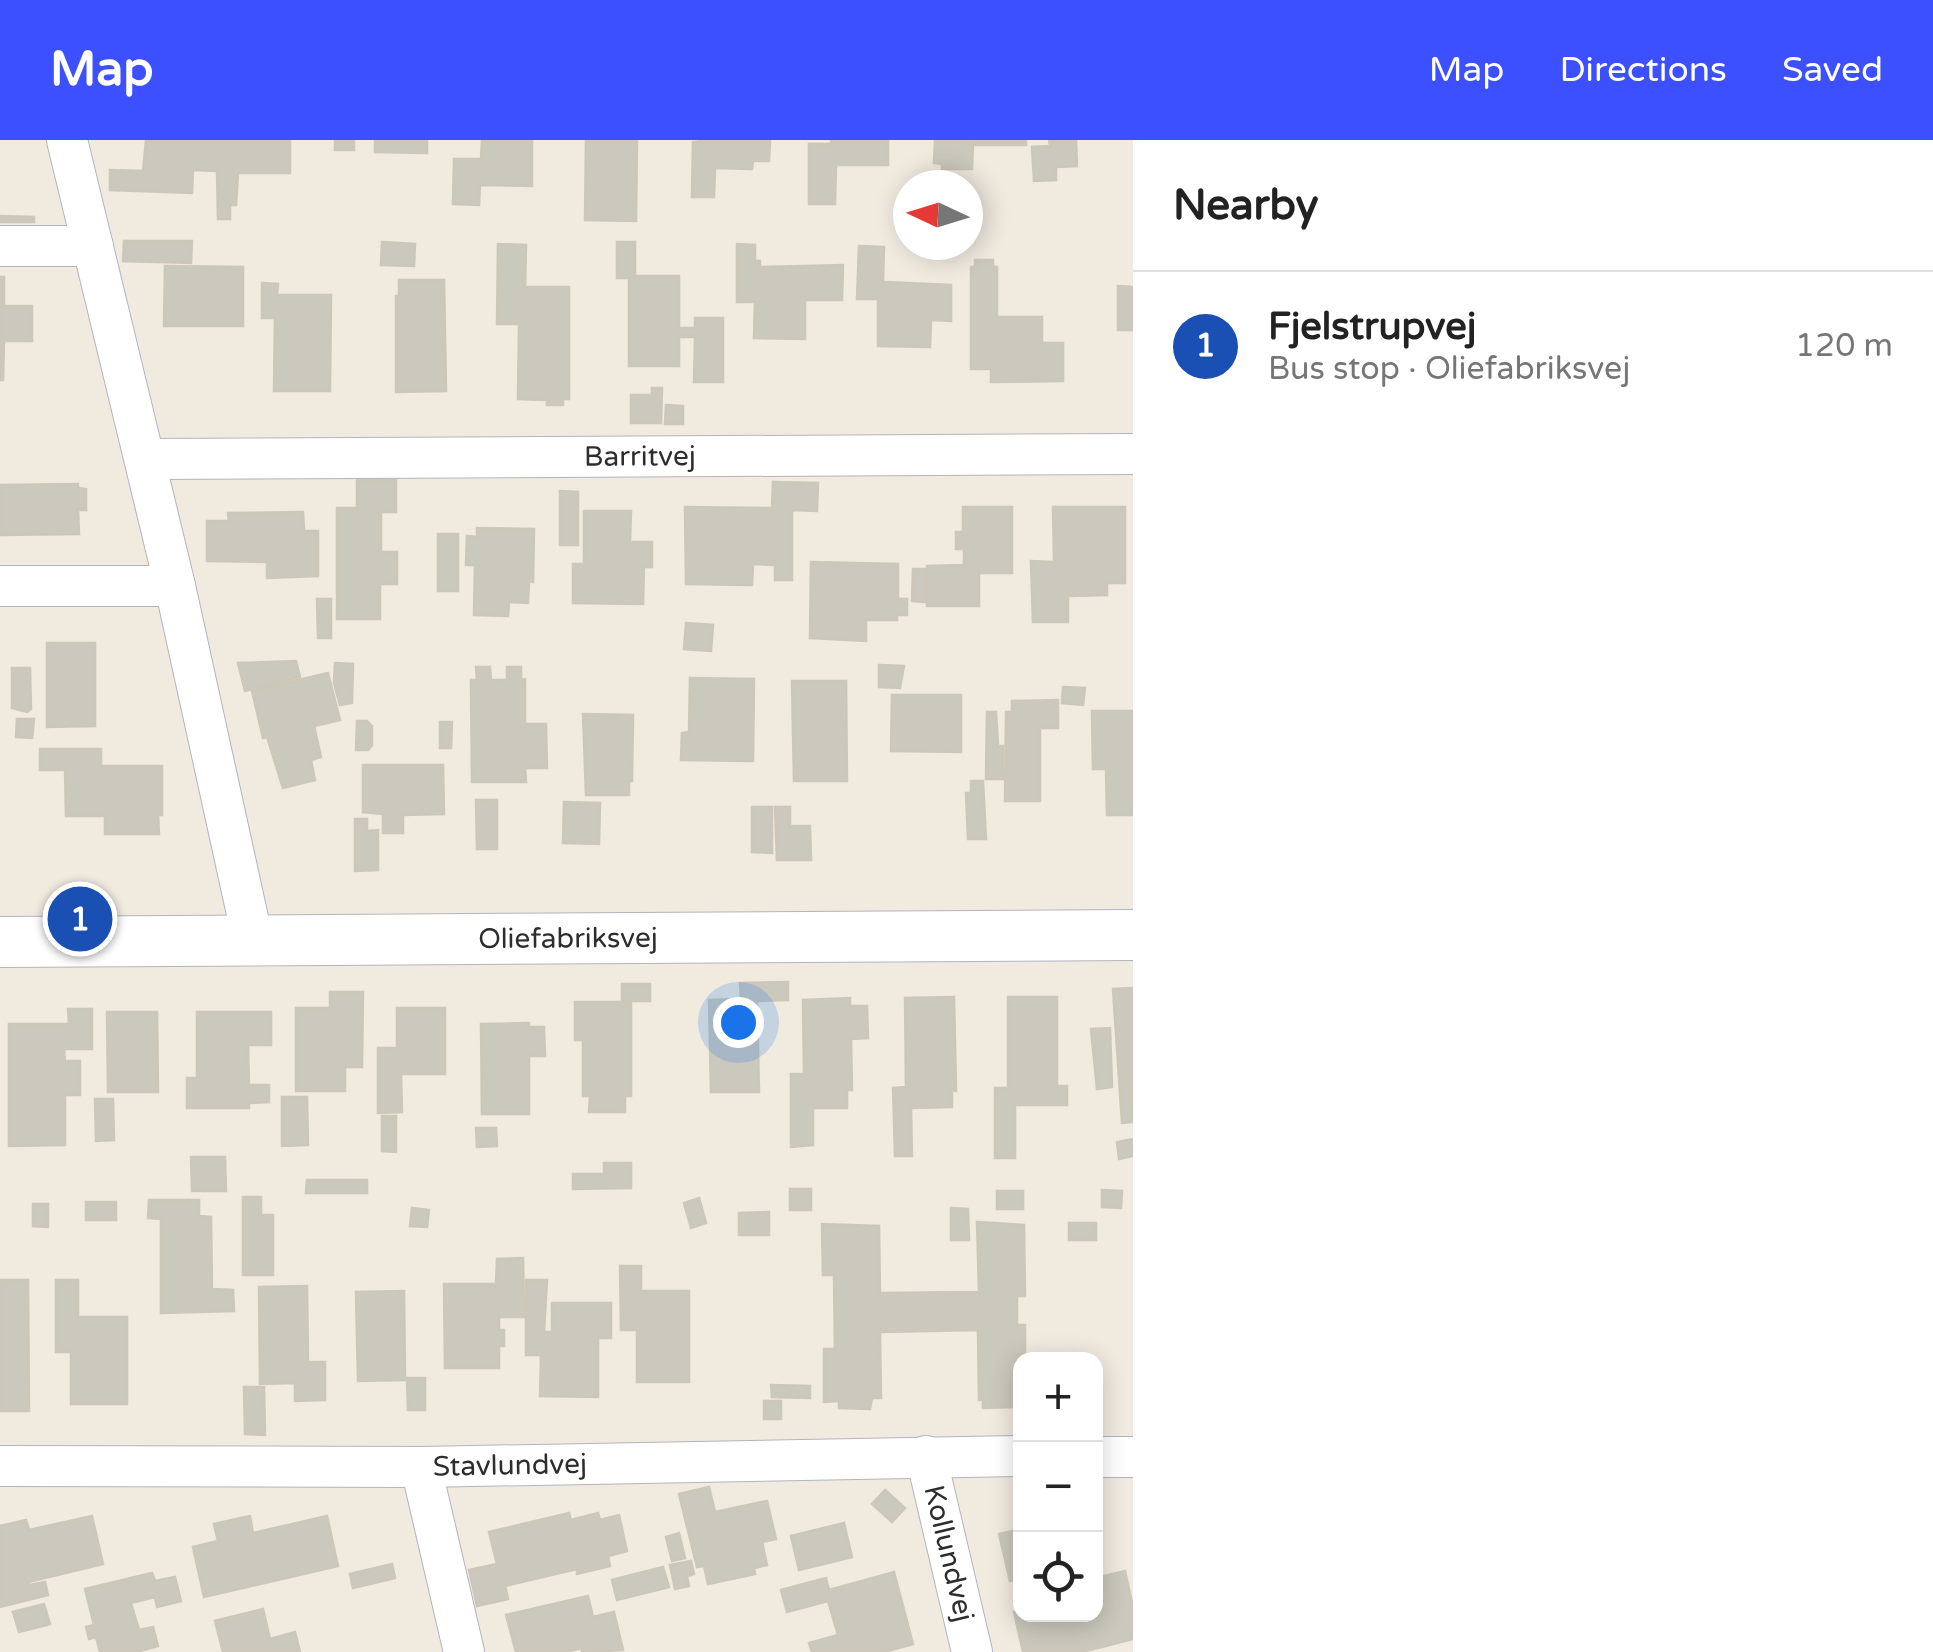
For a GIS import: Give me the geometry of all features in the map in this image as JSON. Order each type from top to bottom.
[{"type":"street","points":[[67,140],[175,586],[253,941]]},
{"type":"street","points":[[0,246],[93,246]]},
{"type":"street","name":"Barritvej","points":[[145,459],[1133,454]]},
{"type":"street","points":[[0,586],[175,586]]},
{"type":"street","name":"Oliefabriksvej","points":[[0,942],[1133,935]]},
{"type":"street","name":"Kollundvej","points":[[926,1456],[972,1652]]},
{"type":"street","name":"Stavlundvej","points":[[0,1466],[421,1467],[1013,1456]]},
{"type":"street","points":[[1103,1457],[1133,1457]]},
{"type":"street","points":[[421,1467],[464,1652]]},
{"type":"building","points":[[146,140],[290,140],[290,173],[238,173],[236,205],[230,205],[230,219],[218,219],[217,171],[193,170],[192,193],[110,190],[110,170],[143,171]]},
{"type":"building","points":[[335,140],[354,140],[354,150],[335,150]]},
{"type":"building","points":[[375,140],[427,140],[427,153],[375,152]]},
{"type":"building","points":[[482,140],[532,140],[532,186],[480,185],[479,205],[453,204],[454,159],[481,159]]},
{"type":"building","points":[[586,140],[637,140],[636,221],[585,220]]},
{"type":"building","points":[[770,140],[769,161],[753,161],[752,169],[715,168],[714,197],[692,197],[693,142]]},
{"type":"building","points":[[831,140],[888,140],[888,165],[836,165],[835,204],[809,204],[809,144],[831,144]]},
{"type":"building","points":[[935,140],[1026,140],[1026,145],[973,145],[972,169],[942,169],[942,164],[934,163]]},
{"type":"building","points":[[1049,140],[1076,141],[1077,166],[1056,167],[1056,180],[1034,181],[1032,147],[1050,146]]},
{"type":"building","points":[[0,216],[34,217],[34,222],[0,222]]},
{"type":"building","points":[[124,241],[192,241],[191,263],[123,261]]},
{"type":"building","points":[[382,242],[415,244],[414,266],[381,265]]},
{"type":"building","points":[[617,242],[635,242],[635,276],[679,276],[679,328],[695,328],[695,318],[723,318],[723,382],[694,382],[695,337],[679,337],[679,366],[629,366],[629,278],[617,278]]},
{"type":"building","points":[[498,244],[526,245],[525,287],[569,287],[569,399],[563,399],[563,405],[518,399],[519,324],[497,324]]},
{"type":"building","points":[[737,244],[755,245],[755,261],[760,261],[760,267],[843,265],[842,300],[805,300],[805,339],[754,338],[755,302],[737,302]]},
{"type":"building","points":[[859,246],[884,247],[883,282],[951,285],[951,321],[931,320],[930,347],[878,346],[878,299],[857,299]]},
{"type":"building","points":[[975,260],[993,260],[993,267],[997,267],[997,317],[1042,317],[1042,343],[1063,343],[1063,381],[991,382],[991,369],[971,369],[971,267],[975,267]]},
{"type":"building","points":[[165,266],[243,267],[243,326],[164,326]]},
{"type":"building","points":[[0,277],[4,277],[4,306],[32,306],[32,341],[4,341],[3,380],[0,380]]},
{"type":"building","points":[[399,280],[444,280],[446,391],[396,392]]},
{"type":"building","points":[[262,283],[278,284],[277,295],[331,295],[330,391],[274,391],[275,318],[262,318]]},
{"type":"building","points":[[1118,286],[1133,287],[1133,330],[1118,330]]},
{"type":"building","points":[[652,388],[662,388],[661,423],[631,423],[631,395],[652,395]]},
{"type":"building","points":[[666,405],[683,406],[683,424],[665,424]]},
{"type":"building","points":[[357,480],[396,480],[396,512],[381,512],[381,552],[397,552],[397,584],[380,584],[380,619],[337,619],[337,508],[357,508]]},
{"type":"building","points":[[773,482],[818,483],[817,511],[792,510],[792,580],[775,580],[775,565],[753,564],[752,585],[686,584],[685,507],[772,508]]},
{"type":"building","points":[[78,484],[78,488],[86,489],[86,510],[78,510],[79,534],[0,535],[0,485]]},
{"type":"building","points":[[560,491],[578,492],[578,545],[560,545]]},
{"type":"building","points":[[963,507],[1012,507],[1012,573],[979,573],[979,606],[927,606],[927,566],[964,565],[964,549],[956,549],[956,532],[963,532]]},
{"type":"building","points":[[1053,507],[1125,507],[1125,583],[1107,583],[1107,595],[1068,596],[1068,622],[1033,622],[1031,561],[1054,562]]},
{"type":"building","points":[[584,511],[631,511],[630,542],[652,542],[652,567],[644,567],[643,604],[573,603],[573,564],[584,564]]},
{"type":"building","points":[[303,512],[304,531],[318,531],[318,576],[267,578],[267,562],[207,561],[207,521],[229,521],[228,513]]},
{"type":"building","points":[[477,528],[534,529],[533,582],[529,581],[528,603],[509,602],[508,616],[474,615],[475,565],[466,565],[467,536],[477,537]]},
{"type":"building","points":[[438,534],[458,534],[458,591],[438,591]]},
{"type":"building","points":[[811,562],[898,564],[898,599],[907,599],[907,615],[897,615],[897,620],[866,620],[866,641],[810,638]]},
{"type":"building","points":[[913,569],[926,569],[925,602],[912,601]]},
{"type":"building","points":[[317,599],[331,599],[331,638],[318,638]]},
{"type":"building","points":[[686,623],[713,625],[711,651],[684,649]]},
{"type":"building","points":[[47,643],[95,643],[95,726],[47,727]]},
{"type":"building","points":[[296,661],[300,677],[245,691],[238,663]]},
{"type":"building","points":[[335,663],[353,664],[352,703],[340,705],[334,683]]},
{"type":"building","points":[[879,665],[904,666],[900,688],[879,687]]},
{"type":"building","points":[[476,667],[490,667],[491,680],[507,680],[507,667],[521,667],[521,680],[525,679],[525,724],[546,724],[547,768],[525,768],[526,782],[472,782],[471,680],[477,680]]},
{"type":"building","points":[[12,668],[30,668],[31,709],[27,712],[12,708]]},
{"type":"building","points":[[328,673],[340,720],[314,726],[321,757],[311,760],[315,780],[283,788],[267,737],[263,738],[252,691]]},
{"type":"building","points":[[690,678],[754,679],[753,761],[681,760],[682,733],[689,732]]},
{"type":"building","points":[[792,681],[846,681],[847,781],[794,781]]},
{"type":"building","points":[[1063,687],[1085,688],[1083,705],[1062,703]]},
{"type":"building","points":[[892,695],[961,695],[961,752],[891,751]]},
{"type":"building","points":[[1058,700],[1058,728],[1040,728],[1040,801],[1005,801],[1006,712],[1012,712],[1012,701]]},
{"type":"building","points":[[1092,711],[1133,711],[1133,815],[1107,815],[1106,769],[1093,769]]},
{"type":"building","points":[[987,712],[996,712],[998,746],[1003,746],[1003,779],[986,779]]},
{"type":"building","points":[[583,714],[633,715],[629,795],[586,795]]},
{"type":"building","points":[[17,719],[34,719],[32,738],[16,737]]},
{"type":"building","points":[[357,721],[367,721],[372,726],[372,745],[368,750],[356,750]]},
{"type":"building","points":[[440,722],[452,722],[451,748],[440,748]]},
{"type":"building","points":[[40,749],[101,749],[101,766],[162,766],[159,834],[105,834],[105,816],[66,816],[65,770],[40,770]]},
{"type":"building","points":[[363,765],[443,765],[444,814],[403,815],[403,833],[383,833],[383,814],[363,812]]},
{"type":"building","points":[[971,781],[983,781],[986,839],[968,839],[966,793],[971,793]]},
{"type":"building","points":[[476,800],[497,800],[497,849],[477,849]]},
{"type":"building","points":[[564,802],[600,803],[599,844],[563,843]]},
{"type":"building","points":[[752,807],[772,807],[772,853],[752,852]]},
{"type":"building","points":[[775,807],[790,807],[790,826],[810,826],[811,860],[777,860]]},
{"type":"building","points":[[355,819],[367,819],[367,831],[378,830],[378,870],[355,871]]},
{"type":"building","points":[[788,982],[788,1000],[757,1001],[759,1092],[711,1092],[709,1000],[741,999],[740,983]]},
{"type":"building","points":[[622,984],[650,984],[650,1001],[622,1001]]},
{"type":"building","points":[[1133,988],[1133,1122],[1122,1123],[1113,989]]},
{"type":"building","points":[[330,992],[363,992],[362,1067],[345,1067],[345,1091],[296,1091],[296,1008],[330,1008]]},
{"type":"building","points":[[954,997],[956,1091],[952,1090],[952,1107],[911,1108],[912,1156],[895,1156],[893,1088],[906,1087],[905,998]]},
{"type":"building","points":[[1008,997],[1057,997],[1057,1086],[1067,1086],[1067,1105],[1015,1105],[1015,1158],[995,1158],[995,1088],[1008,1088]]},
{"type":"building","points":[[850,998],[850,1006],[867,1006],[868,1038],[851,1039],[852,1090],[847,1090],[847,1108],[813,1108],[813,1145],[791,1147],[791,1074],[804,1074],[803,1000]]},
{"type":"building","points":[[575,1002],[631,1002],[631,1096],[625,1096],[625,1112],[589,1112],[590,1096],[583,1096],[583,1040],[575,1040]]},
{"type":"building","points":[[397,1008],[445,1008],[445,1074],[401,1074],[402,1112],[378,1113],[378,1048],[397,1048]]},
{"type":"building","points":[[68,1009],[92,1009],[92,1049],[64,1049],[65,1061],[80,1061],[80,1095],[65,1095],[65,1145],[9,1146],[9,1024],[69,1024]]},
{"type":"building","points":[[107,1012],[157,1012],[158,1092],[108,1092]]},
{"type":"building","points":[[197,1012],[271,1012],[271,1045],[248,1045],[249,1085],[269,1085],[269,1102],[249,1103],[249,1108],[187,1108],[187,1078],[197,1078]]},
{"type":"building","points":[[529,1023],[529,1027],[544,1027],[545,1056],[529,1056],[529,1114],[482,1114],[481,1024]]},
{"type":"building","points":[[1110,1028],[1112,1087],[1097,1089],[1091,1029]]},
{"type":"building","points":[[282,1097],[307,1097],[308,1145],[282,1146]]},
{"type":"building","points":[[95,1099],[113,1099],[114,1140],[96,1141]]},
{"type":"building","points":[[382,1116],[396,1116],[396,1152],[382,1151]]},
{"type":"building","points":[[476,1128],[496,1128],[497,1146],[477,1147]]},
{"type":"building","points":[[1133,1139],[1133,1156],[1119,1159],[1117,1142]]},
{"type":"building","points":[[191,1157],[225,1157],[226,1191],[192,1191]]},
{"type":"building","points":[[604,1163],[631,1163],[631,1188],[573,1189],[573,1174],[604,1174]]},
{"type":"building","points":[[307,1180],[367,1180],[367,1193],[306,1193]]},
{"type":"building","points":[[790,1189],[811,1189],[811,1210],[790,1210]]},
{"type":"building","points":[[1102,1190],[1122,1191],[1121,1208],[1102,1207]]},
{"type":"building","points":[[997,1191],[1023,1191],[1023,1209],[997,1209]]},
{"type":"building","points":[[243,1197],[261,1197],[261,1215],[273,1215],[273,1275],[243,1275]]},
{"type":"building","points":[[699,1198],[706,1223],[691,1228],[684,1203]]},
{"type":"building","points":[[149,1200],[199,1200],[199,1216],[211,1217],[212,1289],[233,1290],[234,1311],[161,1313],[161,1219],[148,1218]]},
{"type":"building","points":[[86,1202],[116,1202],[116,1220],[86,1220]]},
{"type":"building","points":[[33,1204],[48,1204],[48,1227],[33,1226]]},
{"type":"building","points":[[412,1208],[429,1210],[427,1227],[410,1226]]},
{"type":"building","points":[[951,1208],[968,1209],[969,1240],[951,1240]]},
{"type":"building","points":[[769,1212],[769,1235],[739,1235],[739,1213]]},
{"type":"building","points":[[977,1222],[1024,1225],[1025,1296],[1017,1296],[1017,1325],[1025,1325],[1025,1352],[1013,1352],[1013,1407],[983,1408],[983,1400],[979,1400],[978,1330],[880,1332],[881,1398],[872,1398],[870,1409],[839,1408],[839,1401],[824,1402],[824,1349],[835,1349],[834,1275],[823,1275],[822,1224],[879,1226],[880,1293],[979,1292]]},
{"type":"building","points":[[1069,1223],[1096,1223],[1096,1240],[1069,1240]]},
{"type":"building","points":[[523,1258],[524,1317],[499,1317],[504,1346],[499,1346],[499,1368],[445,1368],[444,1284],[496,1284],[497,1259]]},
{"type":"building","points":[[620,1266],[641,1266],[641,1291],[689,1291],[689,1382],[637,1382],[637,1330],[621,1330]]},
{"type":"building","points":[[0,1280],[28,1280],[29,1411],[0,1411]]},
{"type":"building","points":[[56,1280],[78,1280],[78,1317],[127,1317],[127,1404],[71,1404],[71,1352],[56,1352]]},
{"type":"building","points":[[526,1280],[547,1280],[544,1332],[552,1332],[552,1303],[611,1303],[611,1338],[598,1338],[598,1397],[540,1396],[541,1355],[526,1355]]},
{"type":"building","points":[[307,1286],[308,1362],[325,1362],[325,1400],[295,1401],[295,1383],[260,1384],[259,1287]]},
{"type":"building","points":[[404,1291],[405,1380],[358,1381],[356,1292]]},
{"type":"building","points":[[407,1378],[425,1378],[425,1410],[408,1410]]},
{"type":"building","points":[[771,1385],[810,1386],[810,1398],[772,1397]]},
{"type":"building","points":[[244,1387],[264,1387],[265,1435],[245,1434]]},
{"type":"building","points":[[764,1401],[781,1401],[781,1419],[764,1419]]},
{"type":"building","points":[[709,1487],[715,1512],[767,1501],[776,1539],[762,1542],[767,1565],[754,1568],[755,1574],[708,1584],[704,1566],[697,1567],[679,1494]]},
{"type":"building","points":[[885,1490],[905,1508],[892,1522],[872,1504]]},
{"type":"building","points":[[569,1513],[571,1520],[598,1513],[600,1520],[619,1515],[627,1551],[608,1556],[610,1566],[577,1574],[577,1569],[505,1586],[508,1599],[477,1606],[469,1570],[497,1564],[489,1532]]},
{"type":"building","points":[[92,1516],[103,1564],[28,1582],[45,1582],[48,1595],[0,1607],[0,1526],[26,1520],[29,1530]]},
{"type":"building","points":[[250,1516],[253,1533],[327,1516],[338,1566],[204,1597],[193,1547],[218,1541],[214,1524]]},
{"type":"building","points":[[844,1523],[852,1557],[799,1570],[791,1536]]},
{"type":"building","points":[[1013,1531],[1013,1580],[1010,1581],[999,1534]]},
{"type":"building","points":[[679,1533],[685,1558],[672,1561],[666,1537]]},
{"type":"building","points":[[691,1561],[694,1574],[687,1576],[689,1586],[675,1589],[670,1565]]},
{"type":"building","points":[[392,1564],[395,1578],[353,1588],[350,1574]]},
{"type":"building","points":[[663,1567],[669,1587],[617,1600],[612,1580]]},
{"type":"building","points":[[1125,1571],[1133,1607],[1133,1639],[1082,1652],[1023,1652],[1016,1622],[1103,1622],[1103,1576]]},
{"type":"building","points":[[894,1572],[913,1644],[884,1652],[812,1652],[809,1643],[838,1635],[828,1601],[787,1612],[781,1590],[826,1578],[829,1590]]},
{"type":"building","points":[[152,1573],[155,1581],[175,1577],[181,1601],[157,1607],[155,1597],[131,1603],[139,1630],[153,1627],[158,1646],[136,1652],[100,1652],[96,1637],[89,1639],[86,1627],[94,1625],[85,1589]]},
{"type":"building","points":[[588,1596],[593,1617],[614,1612],[623,1650],[516,1652],[506,1615]]},
{"type":"building","points":[[44,1604],[50,1624],[19,1632],[13,1612]]},
{"type":"building","points":[[263,1609],[270,1639],[295,1632],[300,1652],[223,1652],[215,1621]]},
{"type":"place","name":"Fjelstrupvej","points":[[80,919]]}]
